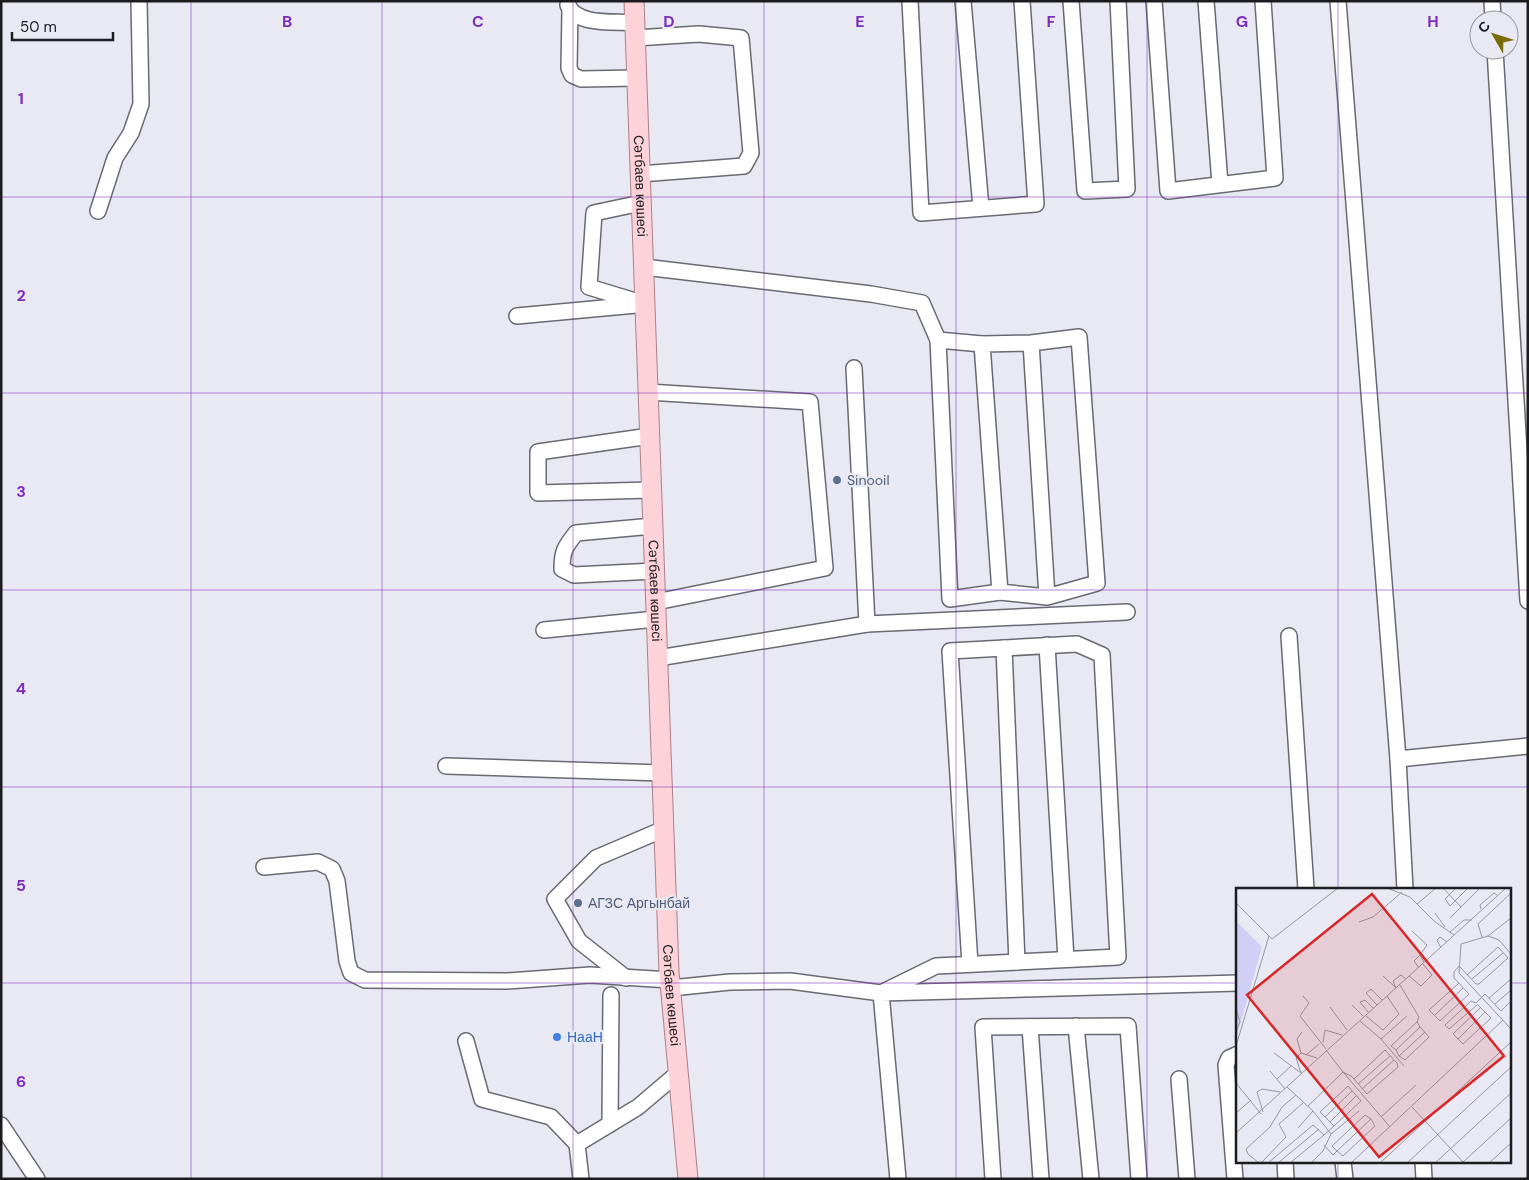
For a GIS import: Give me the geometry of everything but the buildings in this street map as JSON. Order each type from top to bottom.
[{"type":"main road","name":"Сәтбаев көшесі","points":[[634,1],[670,984],[688,1179]]},
{"type":"street","points":[[98,211],[116,158],[131,133],[140,104],[139,1]]},
{"type":"street","points":[[910,1],[921,213],[1036,204],[1022,1]]},
{"type":"street","points":[[963,1],[981,208]]},
{"type":"street","points":[[1071,1],[1085,191],[1127,189],[1118,1]]},
{"type":"street","points":[[1154,1],[1168,191],[1275,178],[1262,1]]},
{"type":"street","points":[[1206,1],[1220,184]]},
{"type":"street","points":[[1338,1],[1398,759],[1405,888]]},
{"type":"street","points":[[568,6],[577,16],[585,20],[635,30],[741,38],[751,153],[744,166],[640,174]]},
{"type":"street","points":[[568,6],[569,68],[572,75],[581,79],[637,78]]},
{"type":"street","points":[[1496,60],[1528,601]]},
{"type":"street","points":[[641,203],[594,213],[589,287],[645,304]]},
{"type":"street","points":[[644,267],[871,294],[922,303],[938,340],[950,599],[1000,592],[1047,597],[1097,583],[1079,337],[1031,343],[982,344],[938,340]]},
{"type":"street","points":[[518,316],[645,304]]},
{"type":"street","points":[[1031,343],[1047,597]]},
{"type":"street","points":[[982,344],[1000,592]]},
{"type":"street","points":[[854,368],[868,624]]},
{"type":"street","points":[[544,630],[656,611],[825,568],[810,402],[648,392]]},
{"type":"street","points":[[650,436],[538,452],[538,494],[652,490]]},
{"type":"street","points":[[653,526],[576,533],[562,555],[562,569],[574,574],[654,571]]},
{"type":"street","points":[[658,658],[868,624],[1127,612]]},
{"type":"street","points":[[1288,636],[1306,888]]},
{"type":"street","points":[[881,993],[936,966],[1118,957],[1102,655],[1077,644],[950,651],[970,964]]},
{"type":"street","points":[[1047,645],[1066,960]]},
{"type":"street","points":[[1004,648],[1017,962]]},
{"type":"street","points":[[1398,759],[1528,746]]},
{"type":"street","points":[[446,766],[662,773]]},
{"type":"street","points":[[626,978],[579,941],[555,900],[596,858],[664,829]]},
{"type":"street","points":[[264,867],[318,862],[332,869],[337,881],[346,961],[351,973],[365,980],[507,981],[590,975],[670,984],[790,981],[881,993],[1236,983]]},
{"type":"street","points":[[881,993],[898,1179]]},
{"type":"street","points":[[610,1124],[611,995]]},
{"type":"street","points":[[1030,1026],[1041,1179]]},
{"type":"street","points":[[1076,1026],[1091,1179]]},
{"type":"street","points":[[993,1179],[983,1027],[1128,1026],[1139,1179]]},
{"type":"street","points":[[466,1041],[482,1099],[551,1117],[577,1144],[581,1179]]},
{"type":"street","points":[[1235,1179],[1226,1064],[1229,1058],[1236,1055]]},
{"type":"street","points":[[577,1144],[638,1107],[678,1072]]},
{"type":"street","points":[[1179,1078],[1187,1179]]},
{"type":"street","points":[[1,1125],[37,1179]]},
{"type":"street","points":[[1285,1162],[1286,1179]]},
{"type":"street","points":[[1343,1162],[1345,1179]]},
{"type":"street","points":[[1423,1162],[1424,1179]]},
{"type":"place","name":"Sinooil","points":[[837,480]]},
{"type":"place","name":"АГЗС Аргынбай","points":[[578,903]]},
{"type":"place","name":"НааН","points":[[557,1037]]}]
